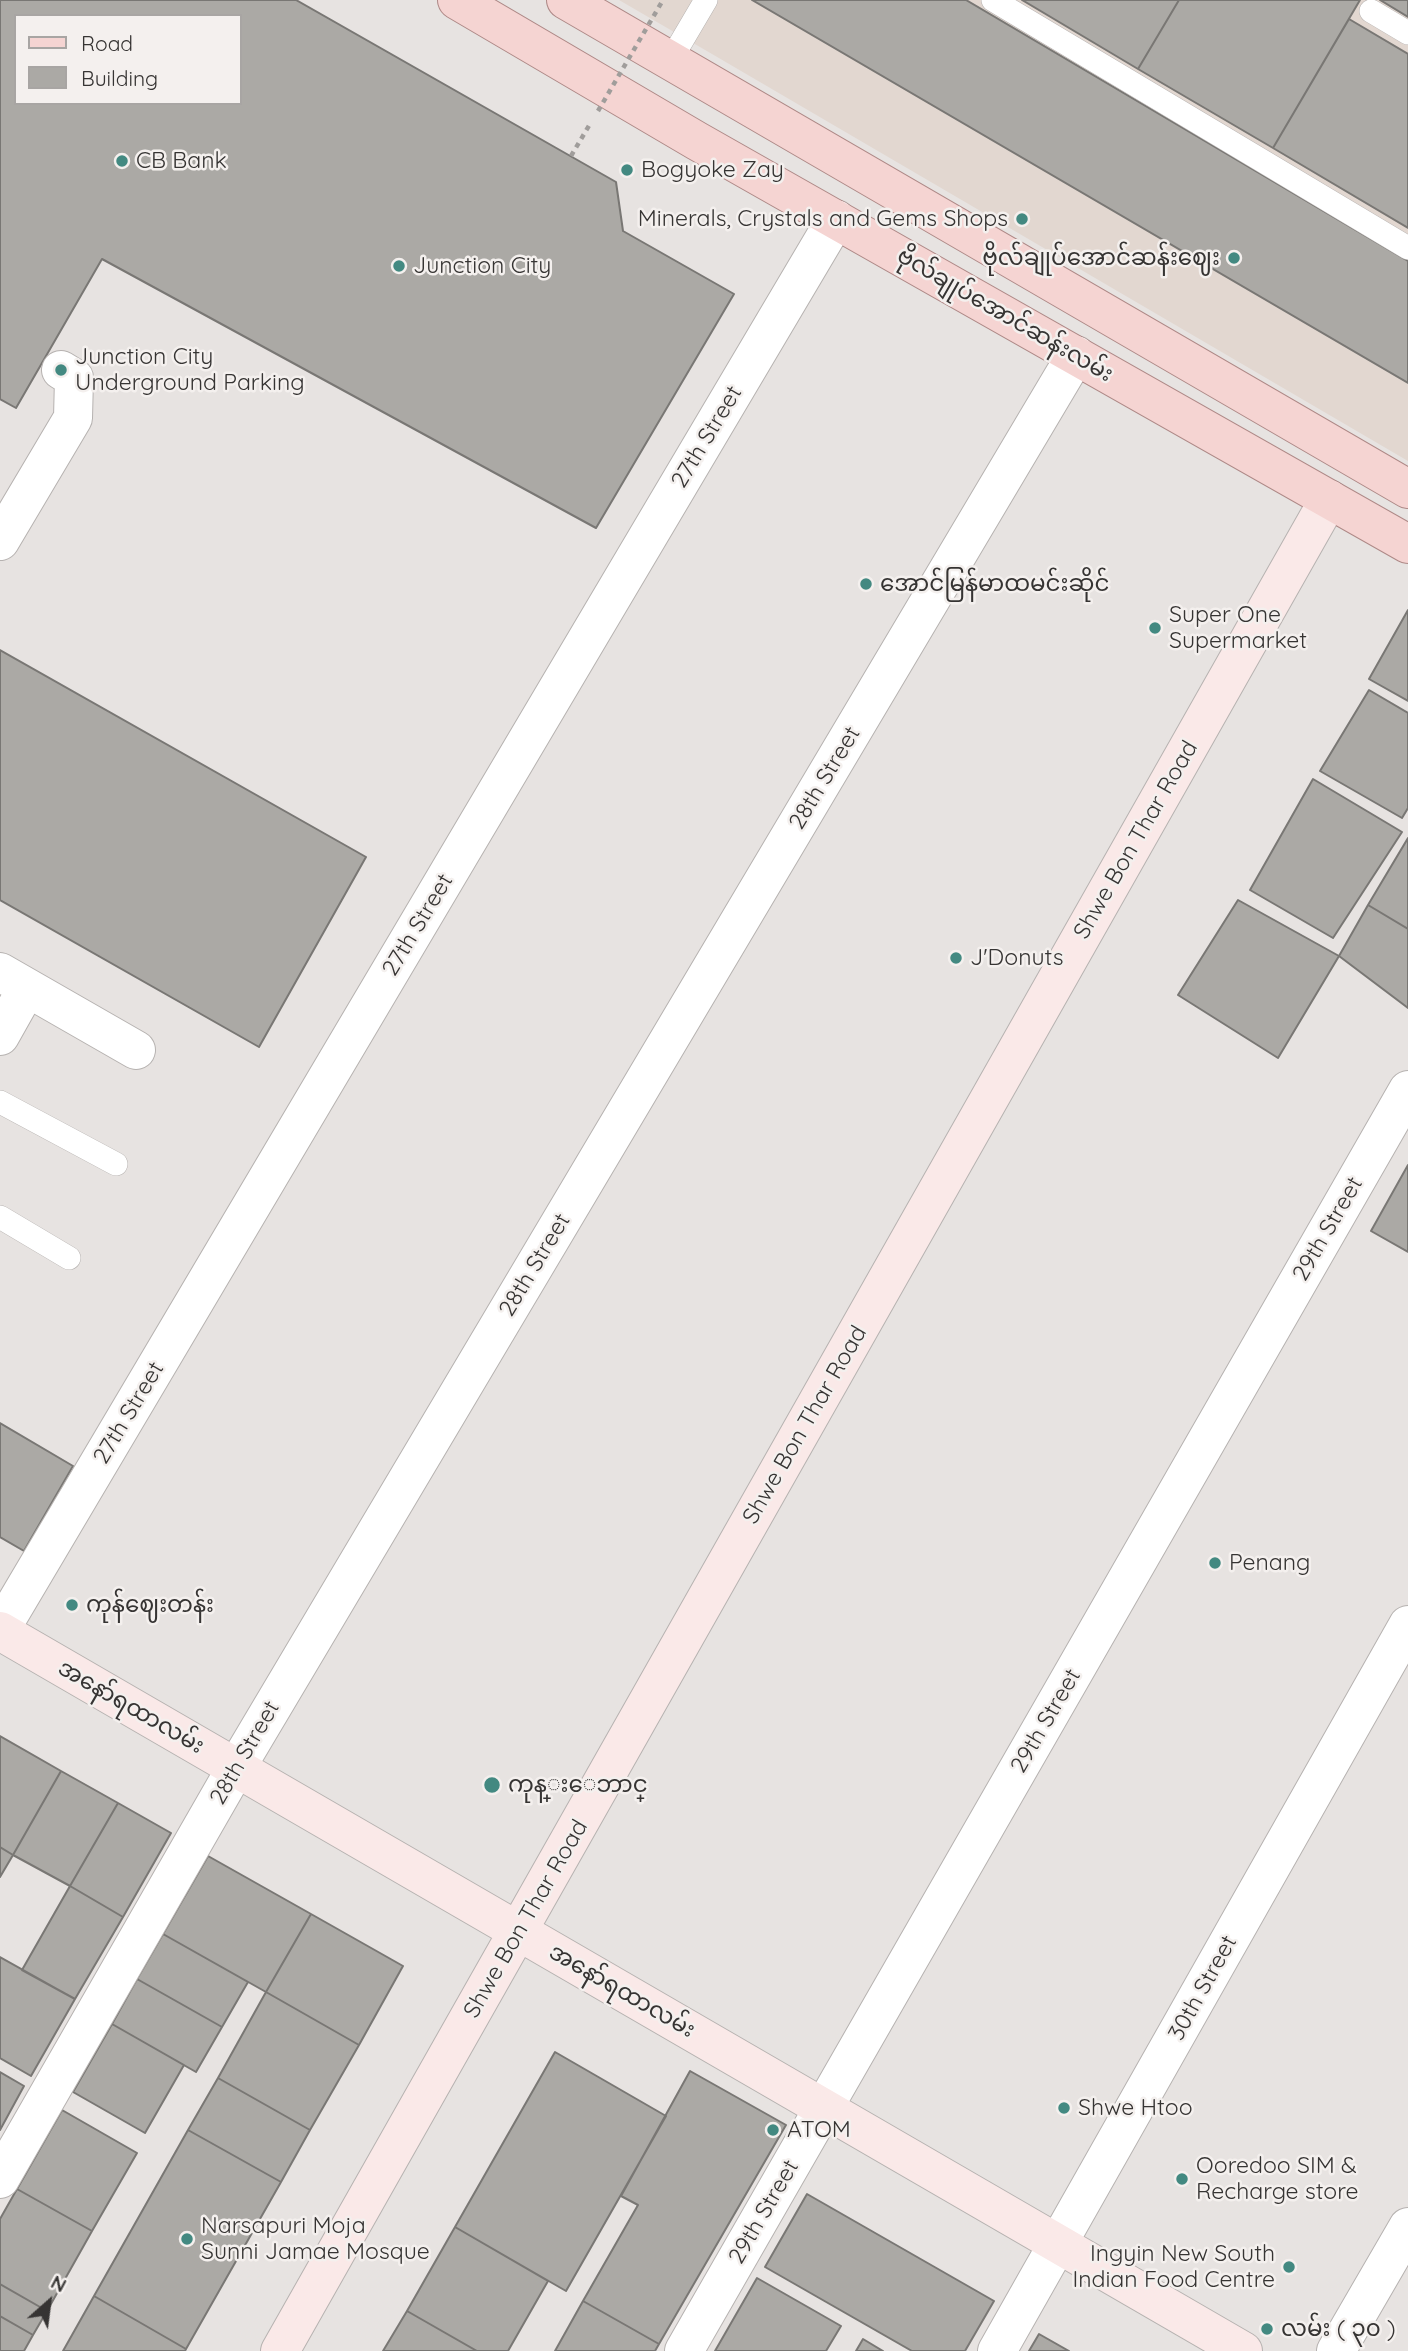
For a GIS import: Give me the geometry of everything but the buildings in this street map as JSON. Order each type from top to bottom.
[{"type":"main road","name":"ဗိုလ်ချုပ်အောင်ဆန်းလမ်း","points":[[457,0],[1408,544]]},
{"type":"main road","points":[[566,0],[1408,489]]},
{"type":"main road","name":"Shwe Bon Thar Road","points":[[280,2351],[1329,499]]},
{"type":"main road","name":"အနော်ရထာလမ်း","points":[[0,1630],[1243,2351]]},
{"type":"street","name":"27th Street","points":[[0,1630],[836,219]]},
{"type":"street","name":"28th Street","points":[[0,2179],[236,1768],[1076,355]]},
{"type":"street","points":[[0,541],[73,418],[74,378],[61,370]]},
{"type":"street","points":[[0,1036],[14,980],[136,1050]]},
{"type":"street","name":"29th Street","points":[[684,2351],[1408,1090]]},
{"type":"street","name":"30th Street","points":[[997,2351],[1408,1625]]},
{"type":"street","points":[[1336,2351],[1408,2227]]},
{"type":"lane","points":[[670,61],[706,0]]},
{"type":"lane","points":[[993,0],[1408,248]]},
{"type":"lane","points":[[1371,11],[1408,33]]},
{"type":"lane","points":[[0,1102],[116,1164]]},
{"type":"lane","points":[[0,1217],[69,1258]]},
{"type":"path","points":[[570,156],[663,0]]},
{"type":"shaded area","name":"ဗိုလ်ချုပ်အောင်ဆန်းဈေး","points":[[619,0],[1408,0],[1408,461],[712,54]]},
{"type":"place","name":"CB Bank","points":[[122,161]]},
{"type":"place","name":"Bogyoke Zay","points":[[627,170]]},
{"type":"place","name":"Minerals, Crystals and Gems Shops","points":[[1022,219]]},
{"type":"place","name":"ဗိုလ်ချုပ်အောင်ဆန်းဈေး","points":[[1234,258]]},
{"type":"place","name":"Junction City","points":[[399,266]]},
{"type":"place","name":"Junction City Underground Parking","points":[[61,370]]},
{"type":"place","name":"အောင်မြန်မာထမင်းဆိုင်","points":[[866,584]]},
{"type":"place","name":"Super One Supermarket","points":[[1155,628]]},
{"type":"place","name":"J'Donuts","points":[[956,958]]},
{"type":"place","name":"Penang","points":[[1215,1563]]},
{"type":"place","name":"ကုန်ဈေးတန်း","points":[[72,1605]]},
{"type":"place","name":"ကုန္းေဘာင္","points":[[492,1785]]},
{"type":"place","name":"Shwe Htoo","points":[[1064,2108]]},
{"type":"place","name":"ATOM","points":[[773,2130]]},
{"type":"place","name":"Ooredoo SIM & Recharge store","points":[[1182,2179]]},
{"type":"place","name":"Narsapuri Moja Sunni Jamae Mosque","points":[[187,2239]]},
{"type":"place","name":"Ingyin New South Indian Food Centre","points":[[1289,2267]]},
{"type":"place","name":"လမ်း ( ၃၀ )","points":[[1267,2329]]}]
